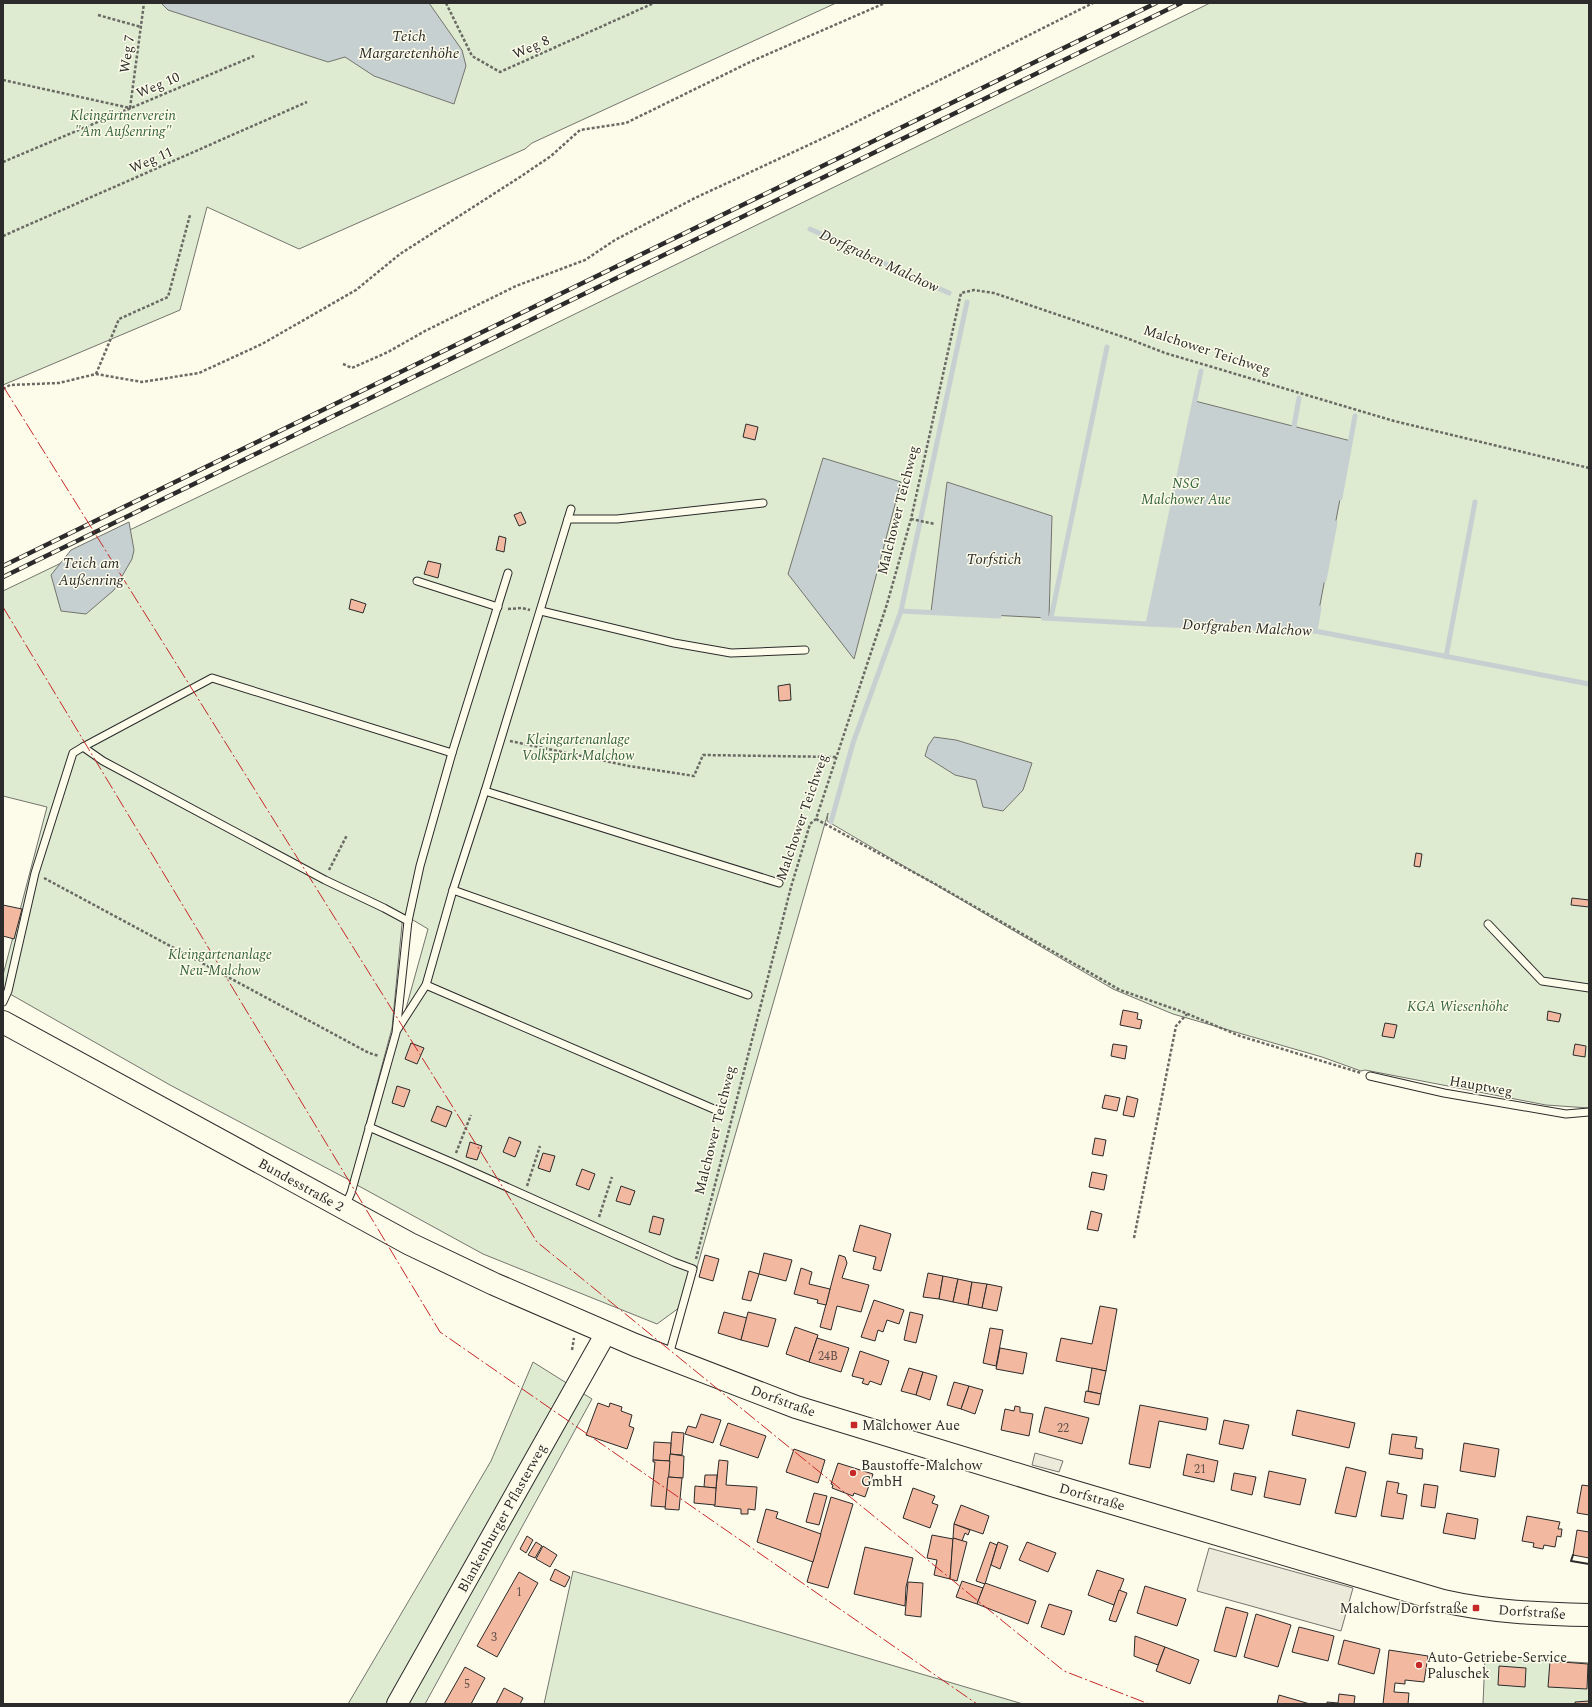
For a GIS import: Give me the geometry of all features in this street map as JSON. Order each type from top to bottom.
[{"type":"main road","name":"Bundesstraße 2","points":[[3,1022],[410,1244],[494,1284],[606,1333]]},
{"type":"main road","name":"Dorfstraße","points":[[606,1333],[635,1346],[803,1409],[1055,1486],[1443,1601],[1476,1608],[1543,1614],[1589,1615]]},
{"type":"main road","name":"Blankenburger Pflasterweg","points":[[397,1704],[606,1333]]},
{"type":"lane","points":[[568,519],[617,519],[763,503]]},
{"type":"lane","points":[[396,1033],[426,985],[453,890],[541,611],[571,509]]},
{"type":"lane","points":[[344,1208],[351,1193],[396,1033],[408,921],[420,866],[452,753],[508,573]]},
{"type":"lane","points":[[418,581],[498,607]]},
{"type":"lane","points":[[541,611],[674,643],[731,653],[805,650]]},
{"type":"lane","points":[[3,1002],[8,991],[35,873],[73,753],[83,747],[212,678],[452,753]]},
{"type":"lane","points":[[83,747],[103,760],[325,880],[408,921]]},
{"type":"lane","points":[[485,791],[779,883]]},
{"type":"lane","points":[[453,890],[748,995]]},
{"type":"lane","points":[[1488,924],[1542,982],[1589,988]]},
{"type":"lane","points":[[426,985],[716,1110]]},
{"type":"lane","name":"Hauptweg","points":[[1370,1076],[1444,1093],[1566,1114],[1589,1112]]},
{"type":"lane","points":[[369,1127],[674,1262],[693,1269],[669,1358]]},
{"type":"path","name":"Weg 7","points":[[130,108],[144,3]]},
{"type":"path","name":"Weg 8","points":[[446,3],[472,56],[500,72],[654,3]]},
{"type":"path","points":[[3,389],[10,385],[59,383],[96,374],[142,382],[199,373],[262,344],[356,290],[400,254],[551,156],[580,130],[626,123],[750,62],[885,3]]},
{"type":"path","points":[[342,364],[352,368],[388,352],[425,331],[477,307],[516,286],[585,260],[615,240],[695,198],[832,134],[1093,3]]},
{"type":"path","points":[[98,15],[141,27]]},
{"type":"path","name":"Weg 10","points":[[3,162],[254,56]]},
{"type":"path","points":[[3,80],[130,108]]},
{"type":"path","name":"Weg 11","points":[[3,236],[307,102]]},
{"type":"path","points":[[96,374],[119,319],[168,297],[190,215]]},
{"type":"path","name":"Malchower Teichweg","points":[[693,1269],[791,887],[810,824],[816,819],[887,604],[911,518],[961,293],[974,290],[994,293],[1129,339],[1165,353],[1387,419],[1589,468]]},
{"type":"path","points":[[911,518],[935,524]]},
{"type":"path","points":[[498,607],[509,610],[522,608],[541,611]]},
{"type":"path","points":[[500,739],[629,766],[694,776],[703,755],[836,757]]},
{"type":"path","points":[[816,819],[937,885],[1120,990],[1183,1012],[1240,1036],[1370,1076]]},
{"type":"path","points":[[325,880],[347,835]]},
{"type":"path","points":[[35,873],[369,1053],[389,1059]]},
{"type":"path","points":[[1134,1238],[1176,1026],[1187,1014]]},
{"type":"path","points":[[453,1163],[471,1115]]},
{"type":"path","points":[[524,1195],[540,1146]]},
{"type":"path","points":[[596,1227],[612,1177]]},
{"type":"green space","name":"Kleingärtnerverein \"Am Außenring\"","points":[[3,3],[836,3],[532,143],[525,149],[299,249],[207,207],[180,310],[3,385]]},
{"type":"green space","points":[[1210,3],[1589,3],[1589,1108],[1546,1105],[1365,1070],[1361,1071],[1322,1057],[1173,1014],[1113,989],[827,821],[828,813],[687,1302],[657,1324],[483,1254],[357,1185],[428,929],[403,914],[392,1028],[351,1181],[170,1085],[3,990],[3,975],[47,807],[3,796],[3,591],[383,408]]},
{"type":"green space","points":[[533,1362],[592,1399],[425,1704],[348,1704],[491,1461]]},
{"type":"green space","points":[[573,1571],[1023,1704],[544,1704]]},
{"type":"green space","points":[[1485,1657],[1589,1663],[1589,1704],[1483,1704]]},
{"type":"shaded area","points":[[1035,1453],[1063,1461],[1059,1472],[1032,1465]]},
{"type":"shaded area","points":[[1209,1548],[1353,1588],[1341,1631],[1197,1591]]},
{"type":"water","name":"Teich Margaretenhöhe","points":[[161,3],[429,3],[462,50],[466,66],[454,104],[374,76],[345,57],[328,62],[168,10]]},
{"type":"water","points":[[1195,401],[1351,441],[1315,631],[1148,624]]},
{"type":"water","points":[[823,458],[901,482],[854,659],[788,574]]},
{"type":"water","name":"Torfstich","points":[[947,482],[1052,516],[1049,618],[931,612]]},
{"type":"water","name":"Teich am Außenring","points":[[129,522],[134,550],[132,559],[114,590],[86,614],[61,611],[51,575],[71,550]]},
{"type":"water","points":[[934,737],[956,740],[1032,763],[1023,790],[1003,811],[983,807],[976,780],[955,775],[925,756],[928,746]]},
{"type":"building","points":[[746,424],[758,427],[755,440],[743,437]]},
{"type":"building","points":[[521,512],[526,523],[519,526],[514,515]]},
{"type":"building","points":[[499,536],[506,538],[504,552],[496,550]]},
{"type":"building","points":[[428,561],[441,564],[438,578],[424,574]]},
{"type":"building","points":[[351,599],[366,604],[363,613],[349,609]]},
{"type":"building","points":[[790,684],[791,700],[779,701],[778,686]]},
{"type":"building","points":[[1416,853],[1422,854],[1420,867],[1414,866]]},
{"type":"building","points":[[1572,898],[1589,900],[1589,907],[1571,905]]},
{"type":"building","points":[[3,905],[22,909],[14,939],[3,936]]},
{"type":"building","points":[[1123,1010],[1138,1013],[1137,1019],[1142,1020],[1140,1029],[1120,1025]]},
{"type":"building","points":[[1548,1011],[1561,1014],[1559,1022],[1547,1020]]},
{"type":"building","points":[[1385,1023],[1397,1025],[1394,1038],[1382,1036]]},
{"type":"building","points":[[411,1043],[424,1048],[417,1064],[405,1059]]},
{"type":"building","points":[[1113,1044],[1127,1046],[1125,1059],[1111,1056]]},
{"type":"building","points":[[1575,1044],[1586,1046],[1585,1057],[1573,1055]]},
{"type":"building","points":[[397,1086],[410,1090],[404,1107],[392,1103]]},
{"type":"building","points":[[1105,1095],[1120,1098],[1117,1111],[1102,1108]]},
{"type":"building","points":[[1127,1096],[1138,1099],[1134,1117],[1123,1115]]},
{"type":"building","points":[[437,1106],[452,1112],[446,1127],[431,1121]]},
{"type":"building","points":[[509,1137],[521,1142],[515,1157],[503,1152]]},
{"type":"building","points":[[1095,1138],[1106,1140],[1103,1156],[1092,1154]]},
{"type":"building","points":[[470,1142],[482,1146],[477,1160],[466,1157]]},
{"type":"building","points":[[543,1153],[555,1156],[550,1172],[538,1168]]},
{"type":"building","points":[[582,1169],[595,1174],[589,1190],[576,1185]]},
{"type":"building","points":[[1092,1172],[1107,1175],[1104,1190],[1089,1187]]},
{"type":"building","points":[[621,1186],[635,1191],[630,1205],[616,1201]]},
{"type":"building","points":[[1091,1211],[1102,1214],[1098,1231],[1087,1229]]},
{"type":"building","points":[[653,1216],[664,1219],[660,1235],[649,1232]]},
{"type":"building","points":[[860,1225],[891,1234],[881,1271],[873,1269],[876,1257],[853,1251]]},
{"type":"building","points":[[764,1253],[792,1260],[786,1281],[759,1274]]},
{"type":"building","points":[[705,1255],[719,1259],[713,1281],[699,1277]]},
{"type":"building","points":[[839,1255],[845,1257],[847,1263],[842,1278],[869,1285],[861,1312],[837,1306],[831,1330],[820,1327]]},
{"type":"building","points":[[801,1268],[812,1272],[809,1284],[830,1289],[826,1305],[817,1303],[818,1300],[794,1294]]},
{"type":"building","points":[[749,1271],[759,1274],[751,1301],[742,1299]]},
{"type":"building","points":[[928,1273],[943,1276],[939,1299],[923,1297]]},
{"type":"building","points":[[943,1276],[958,1279],[953,1302],[939,1299]]},
{"type":"building","points":[[958,1279],[972,1282],[968,1305],[953,1302]]},
{"type":"building","points":[[972,1282],[987,1284],[982,1308],[968,1305]]},
{"type":"building","points":[[987,1284],[1002,1287],[997,1311],[982,1308]]},
{"type":"building","points":[[874,1300],[904,1310],[899,1324],[887,1320],[883,1332],[878,1330],[875,1341],[861,1337]]},
{"type":"building","points":[[1100,1306],[1117,1309],[1106,1371],[1056,1361],[1061,1338],[1092,1344]]},
{"type":"building","points":[[724,1312],[747,1318],[741,1340],[718,1333]]},
{"type":"building","points":[[748,1312],[776,1319],[768,1347],[741,1340]]},
{"type":"building","points":[[910,1312],[923,1315],[916,1343],[904,1340]]},
{"type":"building","points":[[795,1327],[818,1335],[809,1362],[786,1354]]},
{"type":"building","points":[[990,1328],[1003,1330],[996,1366],[983,1363]]},
{"type":"building","points":[[817,1338],[849,1348],[841,1372],[809,1362]]},
{"type":"building","points":[[1000,1348],[1027,1353],[1023,1374],[996,1369]]},
{"type":"building","points":[[860,1351],[889,1361],[881,1385],[870,1381],[868,1385],[862,1383],[864,1379],[852,1376]]},
{"type":"building","points":[[909,1368],[923,1372],[916,1395],[901,1391]]},
{"type":"building","points":[[1092,1368],[1106,1371],[1101,1394],[1088,1391]]},
{"type":"building","points":[[923,1372],[937,1376],[930,1400],[916,1395]]},
{"type":"building","points":[[954,1382],[969,1386],[961,1409],[947,1405]]},
{"type":"building","points":[[969,1386],[983,1390],[975,1414],[961,1409]]},
{"type":"building","points":[[1086,1391],[1101,1394],[1099,1405],[1084,1402]]},
{"type":"building","points":[[598,1403],[609,1407],[610,1403],[622,1407],[621,1411],[632,1415],[629,1426],[634,1428],[627,1449],[586,1435]]},
{"type":"building","points":[[1140,1405],[1208,1418],[1206,1430],[1159,1421],[1150,1468],[1129,1464]]},
{"type":"building","points":[[1015,1406],[1020,1407],[1020,1412],[1033,1414],[1029,1436],[1001,1430],[1005,1409],[1014,1411]]},
{"type":"building","points":[[1045,1407],[1089,1418],[1082,1444],[1039,1432]]},
{"type":"building","points":[[1297,1410],[1355,1423],[1349,1448],[1292,1435]]},
{"type":"building","points":[[701,1414],[721,1420],[713,1443],[685,1434],[688,1426],[696,1428]]},
{"type":"building","points":[[1224,1420],[1249,1425],[1243,1449],[1219,1444]]},
{"type":"building","points":[[728,1423],[766,1436],[758,1458],[720,1445]]},
{"type":"building","points":[[672,1432],[684,1433],[682,1455],[670,1454]]},
{"type":"building","points":[[1392,1434],[1417,1437],[1415,1448],[1423,1449],[1422,1459],[1389,1454]]},
{"type":"building","points":[[654,1442],[671,1443],[670,1461],[653,1460]]},
{"type":"building","points":[[1464,1443],[1499,1449],[1495,1477],[1460,1471]]},
{"type":"building","points":[[794,1449],[825,1460],[818,1483],[786,1472]]},
{"type":"building","points":[[670,1454],[684,1456],[683,1478],[668,1477]]},
{"type":"building","points":[[1187,1454],[1218,1461],[1214,1482],[1183,1475]]},
{"type":"building","points":[[653,1460],[670,1461],[666,1507],[651,1506],[655,1462],[653,1462]]},
{"type":"building","points":[[719,1460],[728,1461],[726,1485],[757,1487],[755,1510],[748,1509],[748,1514],[741,1514],[741,1509],[714,1506]]},
{"type":"building","points":[[838,1463],[873,1474],[865,1497],[854,1493],[853,1496],[832,1488],[833,1485],[831,1484]]},
{"type":"building","points":[[1346,1467],[1366,1472],[1356,1517],[1335,1513]]},
{"type":"building","points":[[1269,1471],[1306,1479],[1300,1505],[1264,1497]]},
{"type":"building","points":[[1234,1473],[1256,1477],[1252,1495],[1231,1490]]},
{"type":"building","points":[[705,1475],[717,1475],[716,1488],[704,1487]]},
{"type":"building","points":[[668,1477],[682,1478],[679,1510],[665,1509]]},
{"type":"building","points":[[1387,1481],[1399,1483],[1397,1493],[1407,1495],[1403,1519],[1381,1516]]},
{"type":"building","points":[[1424,1484],[1438,1486],[1435,1508],[1421,1506]]},
{"type":"building","points":[[1582,1485],[1589,1486],[1589,1515],[1577,1513]]},
{"type":"building","points":[[695,1486],[716,1488],[715,1505],[694,1503]]},
{"type":"building","points":[[913,1488],[935,1496],[932,1503],[938,1505],[930,1528],[903,1518]]},
{"type":"building","points":[[814,1493],[827,1496],[819,1525],[806,1522]]},
{"type":"building","points":[[831,1497],[853,1504],[828,1588],[807,1582]]},
{"type":"building","points":[[961,1505],[989,1516],[983,1534],[954,1524]]},
{"type":"building","points":[[766,1509],[778,1512],[776,1518],[821,1534],[813,1562],[757,1542]]},
{"type":"building","points":[[1447,1513],[1478,1519],[1475,1539],[1443,1533]]},
{"type":"building","points":[[1527,1516],[1560,1522],[1558,1529],[1562,1529],[1561,1537],[1557,1536],[1555,1547],[1544,1545],[1543,1549],[1533,1547],[1534,1543],[1522,1541]]},
{"type":"building","points":[[954,1524],[970,1530],[968,1535],[965,1533],[962,1541],[953,1538]]},
{"type":"building","points":[[1577,1530],[1589,1532],[1589,1558],[1573,1555]]},
{"type":"building","points":[[932,1535],[953,1539],[950,1579],[934,1575],[937,1560],[927,1558]]},
{"type":"building","points":[[527,1536],[533,1540],[526,1553],[520,1549]]},
{"type":"building","points":[[953,1538],[967,1542],[957,1581],[950,1579]]},
{"type":"building","points":[[536,1542],[542,1546],[535,1558],[528,1555]]},
{"type":"building","points":[[990,1542],[997,1545],[985,1584],[976,1581]]},
{"type":"building","points":[[998,1542],[1008,1546],[1000,1569],[991,1565]]},
{"type":"building","points":[[1027,1542],[1056,1553],[1048,1572],[1019,1560]]},
{"type":"building","points":[[543,1546],[557,1555],[550,1567],[536,1559]]},
{"type":"building","points":[[865,1547],[913,1558],[906,1587],[905,1606],[854,1594]]},
{"type":"building","points":[[555,1569],[570,1577],[565,1587],[550,1580]]},
{"type":"building","points":[[1097,1570],[1124,1579],[1114,1605],[1088,1595]]},
{"type":"building","points":[[519,1572],[538,1583],[497,1657],[477,1646]]},
{"type":"building","points":[[962,1581],[983,1588],[977,1604],[956,1597]]},
{"type":"building","points":[[908,1582],[923,1583],[921,1617],[905,1615]]},
{"type":"building","points":[[985,1583],[1036,1601],[1028,1624],[977,1604]]},
{"type":"building","points":[[1145,1586],[1186,1599],[1177,1626],[1137,1613]]},
{"type":"building","points":[[1119,1590],[1127,1593],[1116,1622],[1109,1620]]},
{"type":"building","points":[[1049,1604],[1072,1611],[1064,1635],[1041,1627]]},
{"type":"building","points":[[1226,1607],[1248,1613],[1236,1657],[1214,1651]]},
{"type":"building","points":[[1256,1614],[1291,1625],[1278,1667],[1244,1657]]},
{"type":"building","points":[[1299,1627],[1334,1636],[1328,1661],[1292,1652]]},
{"type":"building","points":[[1135,1636],[1165,1647],[1158,1665],[1134,1656]]},
{"type":"building","points":[[1344,1640],[1380,1649],[1374,1674],[1338,1664]]},
{"type":"building","points":[[1165,1647],[1199,1660],[1190,1684],[1156,1671]]},
{"type":"building","points":[[1389,1650],[1428,1656],[1424,1682],[1405,1680],[1405,1684],[1395,1683],[1394,1692],[1409,1693],[1408,1704],[1383,1704]]},
{"type":"building","points":[[1550,1661],[1588,1664],[1587,1689],[1548,1687]]},
{"type":"building","points":[[1499,1666],[1526,1668],[1525,1687],[1498,1685]]},
{"type":"building","points":[[465,1667],[485,1678],[471,1704],[444,1704]]},
{"type":"building","points":[[504,1688],[523,1698],[520,1704],[496,1704]]},
{"type":"building","points":[[1339,1694],[1355,1696],[1354,1704],[1327,1704],[1327,1702],[1338,1703]]},
{"type":"building","points":[[1279,1695],[1310,1704],[1277,1704]]},
{"type":"building","points":[[1589,1701],[1589,1704],[1575,1704],[1575,1702]]},
{"type":"waterway","name":"Dorfgraben Malchow","points":[[810,229],[949,293]]},
{"type":"waterway","points":[[831,822],[853,743],[901,611],[967,302]]},
{"type":"waterway","points":[[1051,618],[1107,347]]},
{"type":"waterway","points":[[1148,624],[1201,371]]},
{"type":"waterway","points":[[1293,432],[1299,398]]},
{"type":"waterway","points":[[1340,498],[1355,416]]},
{"type":"waterway","points":[[1446,657],[1475,502]]},
{"type":"waterway","points":[[1324,580],[1335,523]]},
{"type":"waterway","points":[[1315,631],[1319,608]]},
{"type":"waterway","name":"Dorfgraben Malchow","points":[[901,611],[999,616]]},
{"type":"waterway","name":"Dorfgraben Malchow","points":[[1043,618],[1315,631],[1589,684]]},
{"type":"railway","points":[[3,566],[1156,3]]},
{"type":"railway","points":[[3,577],[1181,3]]},
{"type":"wall","points":[[1573,1555],[1571,1561],[1589,1564]]},
{"type":"power","points":[[3,386],[537,1242],[1064,1671],[1149,1704]]},
{"type":"power","points":[[3,607],[440,1332],[977,1704]]},
{"type":"place","name":"Malchower Aue","points":[[854,1425]]},
{"type":"place","name":"Baustoffe-Malchow GmbH","points":[[853,1473]]},
{"type":"place","name":"Malchow/Dorfstraße","points":[[1476,1608]]},
{"type":"place","name":"Auto-Getriebe-Service Paluschek","points":[[1419,1665]]},
{"type":"park label","name":"NSG Malchower Aue","points":[[1186,492]]},
{"type":"park label","name":"Kleingartenanlage Volkspark Malchow","points":[[578,748]]},
{"type":"park label","name":"Kleingartenanlage Neu-Malchow","points":[[220,962]]},
{"type":"park label","name":"KGA Wiesenhöhe","points":[[1458,1006]]}]
